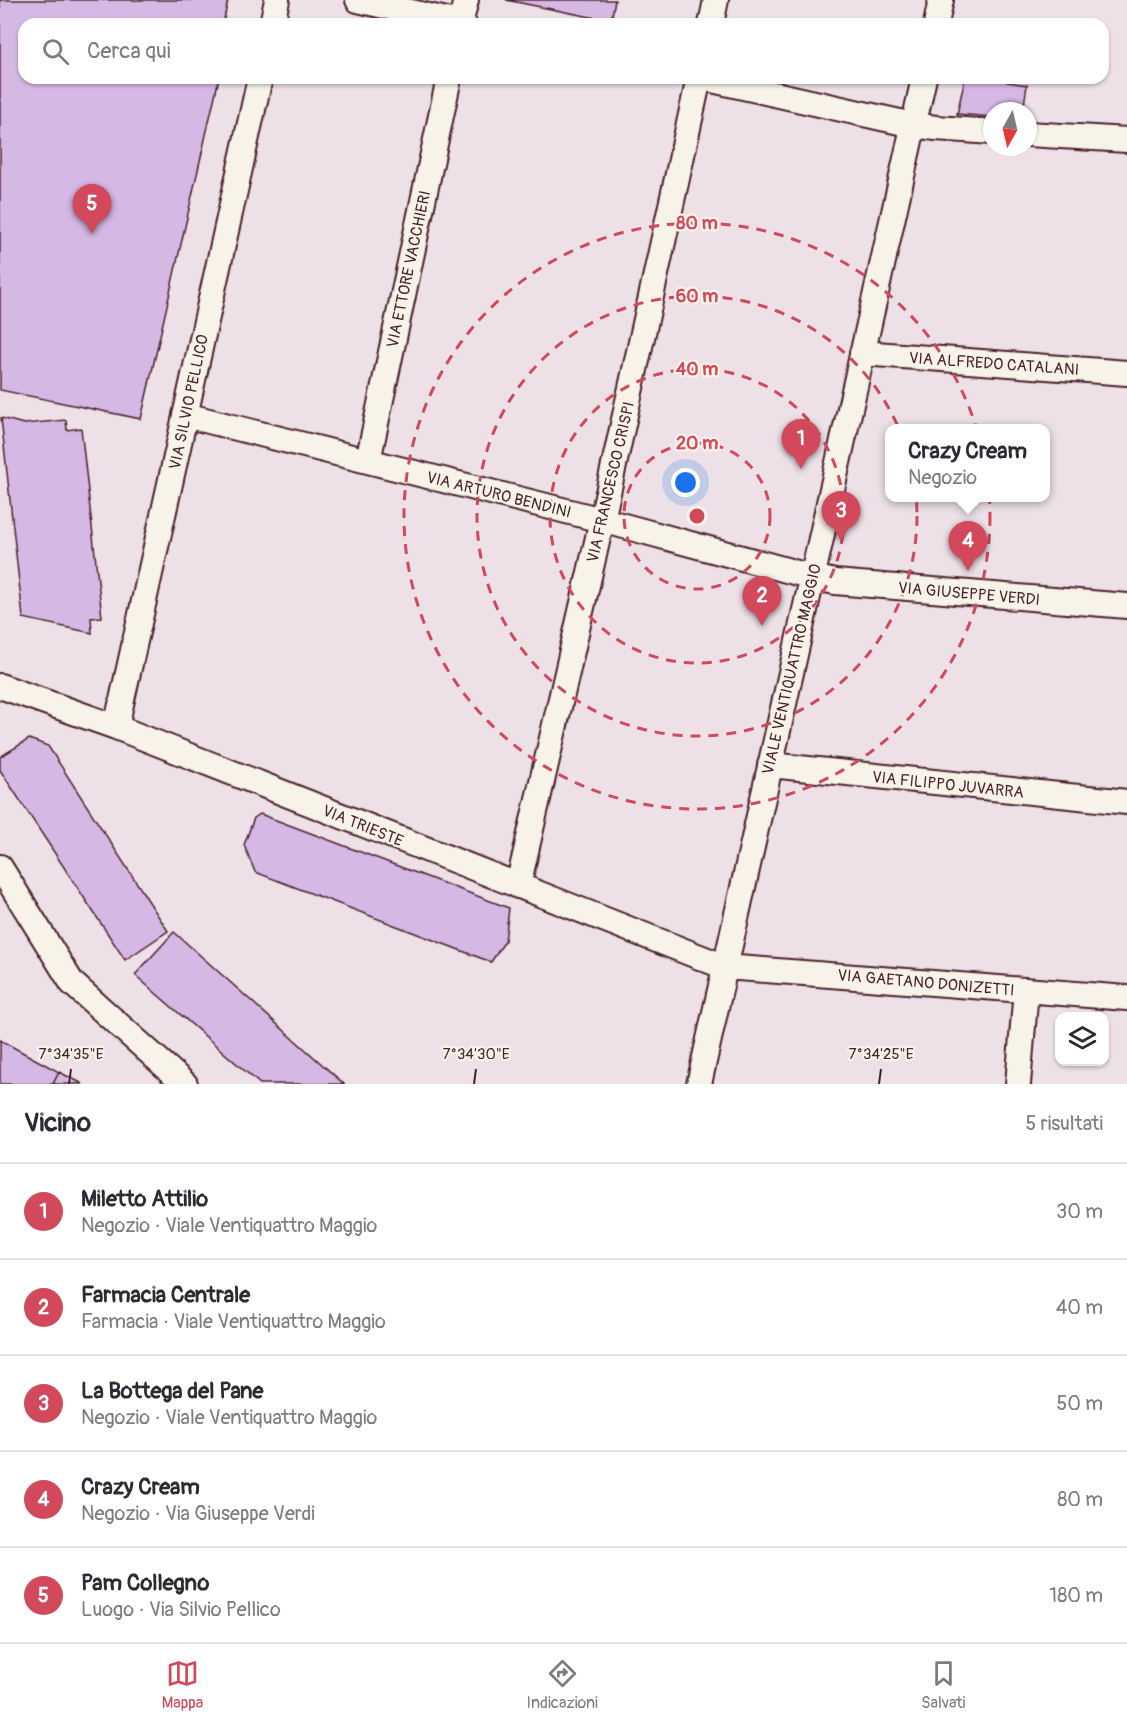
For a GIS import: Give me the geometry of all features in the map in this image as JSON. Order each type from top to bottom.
[{"type":"street","points":[[273,18],[277,0]]},
{"type":"street","points":[[358,0],[463,18]]},
{"type":"street","points":[[712,18],[716,0]]},
{"type":"street","points":[[937,18],[941,0]]},
{"type":"street","name":"VIA SILVIO PELLICO","points":[[116,727],[259,84]]},
{"type":"street","name":"VIA ETTORE VACCHIERI","points":[[368,461],[448,84]]},
{"type":"street","name":"VIA FRANCESCO CRISPI","points":[[518,886],[700,84]]},
{"type":"street","points":[[728,84],[913,125],[983,131]]},
{"type":"street","name":"VIALE VENTIQUATTRO MAGGIO","points":[[699,1084],[923,84]]},
{"type":"street","points":[[1037,135],[1127,140]]},
{"type":"street","name":"VIA ALFREDO CATALANI","points":[[862,353],[1127,373]]},
{"type":"street","name":"VIA ARTURO BENDINI","points":[[185,415],[602,520],[812,577]]},
{"type":"street","name":"VIA GIUSEPPE VERDI","points":[[812,577],[835,582],[1127,606]]},
{"type":"street","name":"VIA TRIESTE","points":[[0,687],[116,727],[725,967]]},
{"type":"street","name":"VIA FILIPPO JUVARRA","points":[[770,765],[1127,802]]},
{"type":"street","points":[[0,867],[72,983],[186,1084]]},
{"type":"street","name":"VIA GAETANO DONIZETTI","points":[[725,967],[1127,998]]},
{"type":"street","points":[[1018,1084],[1026,990]]},
{"type":"building","points":[[0,0],[228,0],[224,18],[18,18],[18,84],[218,84],[141,419],[0,390]]},
{"type":"building","points":[[506,0],[615,0],[612,18],[596,18]]},
{"type":"building","points":[[964,84],[1027,85],[1024,102],[983,102],[983,116],[957,114]]},
{"type":"building","points":[[1,418],[24,424],[66,420],[67,430],[81,428],[102,617],[91,618],[92,633],[23,618]]},
{"type":"building","points":[[29,739],[48,746],[168,931],[125,960],[0,770],[0,757]]},
{"type":"building","points":[[260,814],[509,908],[505,941],[491,962],[255,872],[244,845],[254,818]]},
{"type":"building","points":[[174,932],[344,1084],[260,1084],[135,975]]},
{"type":"building","points":[[0,1040],[59,1072],[53,1084],[0,1084]]},
{"type":"building","points":[[59,1072],[83,1084],[53,1084]]},
{"type":"place","name":"Pam Collegno","points":[[92,234]]},
{"type":"place","name":"Miletto Attilio","points":[[801,469]]},
{"type":"place","name":"La Bottega del Pane","points":[[841,541]]},
{"type":"place","name":"Crazy Cream","points":[[968,571]]},
{"type":"place","name":"Farmacia Centrale","points":[[762,626]]}]
